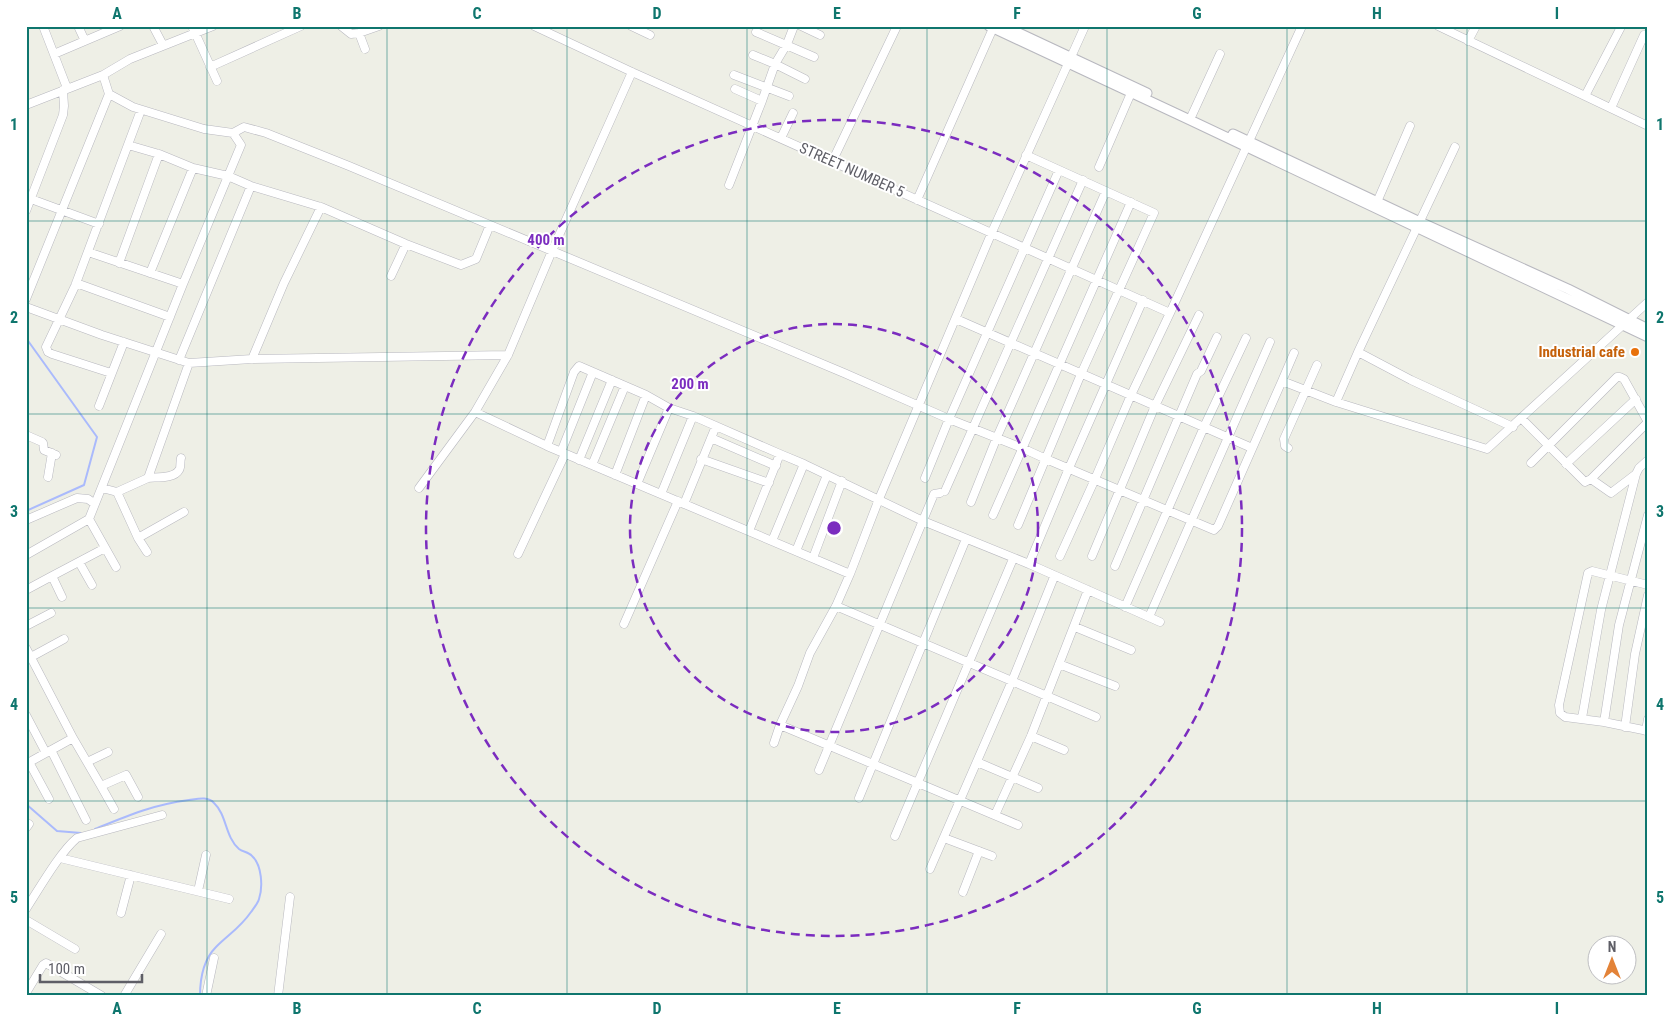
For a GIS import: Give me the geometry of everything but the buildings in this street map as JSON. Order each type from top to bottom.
[{"type":"street","points":[[26,211],[63,115],[64,106],[65,89],[54,54],[42,26]]},
{"type":"street","points":[[78,26],[85,41]]},
{"type":"street","points":[[54,54],[120,26]]},
{"type":"street","points":[[153,26],[163,45]]},
{"type":"street","points":[[27,105],[103,74],[130,59],[194,30],[213,26]]},
{"type":"street","points":[[210,66],[301,26]]},
{"type":"street","points":[[341,26],[351,34],[360,33],[379,26]]},
{"type":"street","points":[[631,26],[650,35]]},
{"type":"street","points":[[728,185],[753,126],[775,64],[787,44],[794,26]]},
{"type":"street","points":[[801,26],[820,35]]},
{"type":"street","points":[[832,162],[897,26]]},
{"type":"street","points":[[1004,26],[1131,93],[1377,202],[1419,225]]},
{"type":"street","points":[[774,742],[810,653],[836,606],[850,574],[879,499],[992,232],[1085,26]]},
{"type":"street","points":[[1060,556],[1130,395],[1170,313],[1302,26]]},
{"type":"street","points":[[1468,41],[1476,26]]},
{"type":"street","name":"STREET NUMBER 5","points":[[537,27],[632,72],[1170,313]]},
{"type":"street","points":[[917,200],[992,27],[1192,115],[1419,225],[1573,296],[1625,322],[1648,337]]},
{"type":"street","points":[[1443,27],[1468,41],[1648,126]]},
{"type":"street","points":[[1585,96],[1621,27]]},
{"type":"street","points":[[194,30],[217,81]]},
{"type":"street","points":[[756,32],[814,57]]},
{"type":"street","points":[[360,33],[365,49]]},
{"type":"street","points":[[1611,108],[1644,36]]},
{"type":"street","points":[[1192,115],[1220,54]]},
{"type":"street","points":[[753,55],[805,79]]},
{"type":"street","points":[[419,488],[475,412],[508,355],[632,72]]},
{"type":"street","points":[[26,299],[109,94],[103,74]]},
{"type":"street","points":[[734,75],[789,96]]},
{"type":"street","points":[[735,89],[762,102]]},
{"type":"street","points":[[1099,167],[1131,93]]},
{"type":"street","points":[[109,94],[132,107],[204,129],[233,133],[244,127],[266,133],[490,225],[949,419],[997,437],[1212,530],[1217,529],[1294,353]]},
{"type":"street","points":[[111,373],[48,352],[46,347],[76,284],[141,110]]},
{"type":"street","points":[[781,138],[792,113]]},
{"type":"street","points":[[1377,202],[1410,126]]},
{"type":"street","points":[[26,555],[89,520],[155,353],[241,145],[233,133]]},
{"type":"street","points":[[128,145],[158,154],[193,168],[228,176],[251,186],[321,207],[406,244],[461,265],[476,259],[490,225]]},
{"type":"street","points":[[1336,402],[1455,147]]},
{"type":"street","points":[[118,263],[158,154]]},
{"type":"street","points":[[1018,525],[1081,374],[1154,213],[1026,155]]},
{"type":"street","points":[[150,273],[193,168]]},
{"type":"street","points":[[925,478],[949,419],[1059,170]]},
{"type":"street","points":[[819,770],[934,494],[943,492],[974,428],[1083,180]]},
{"type":"street","points":[[179,360],[251,186]]},
{"type":"street","points":[[971,502],[997,437],[1106,191]]},
{"type":"street","points":[[31,199],[99,224]]},
{"type":"street","points":[[994,515],[1131,202]]},
{"type":"street","points":[[252,359],[284,283],[321,207]]},
{"type":"street","points":[[391,276],[406,244]]},
{"type":"street","points":[[88,252],[183,284]]},
{"type":"street","points":[[76,284],[170,317]]},
{"type":"street","points":[[1029,564],[1105,384],[1143,300]]},
{"type":"street","points":[[1282,381],[1336,402],[1487,449],[1648,302]]},
{"type":"street","points":[[26,307],[155,353],[189,363],[252,359],[508,355]]},
{"type":"street","points":[[1092,556],[1155,406],[1199,315]]},
{"type":"street","points":[[956,320],[1252,448]]},
{"type":"street","points":[[1625,322],[1648,329]]},
{"type":"street","points":[[1115,566],[1197,374],[1201,371],[1217,337]]},
{"type":"street","points":[[1124,607],[1246,338]]},
{"type":"street","points":[[99,406],[124,342]]},
{"type":"street","points":[[1149,617],[1193,521],[1270,342]]},
{"type":"street","points":[[1358,352],[1411,380],[1513,427]]},
{"type":"street","points":[[148,478],[189,363]]},
{"type":"street","points":[[1288,448],[1285,446],[1284,439],[1317,365]]},
{"type":"street","points":[[547,446],[574,372],[579,366],[646,395],[669,408],[693,416],[842,481],[923,521],[1029,564],[1054,577],[1160,622]]},
{"type":"street","points":[[518,554],[563,453],[593,372]]},
{"type":"street","points":[[1522,419],[1548,447],[1585,482],[1591,479],[1648,422],[1624,379],[1620,376],[1617,377],[1548,447],[1531,462]]},
{"type":"street","points":[[579,460],[612,380]]},
{"type":"street","points":[[592,465],[625,386]]},
{"type":"street","points":[[615,475],[646,395]]},
{"type":"street","points":[[1566,464],[1636,400]]},
{"type":"street","points":[[637,484],[669,408]]},
{"type":"street","points":[[475,412],[579,460],[850,574]]},
{"type":"street","points":[[661,494],[693,416]]},
{"type":"street","points":[[624,624],[716,426]]},
{"type":"street","points":[[26,435],[42,442],[44,450],[54,454],[48,477]]},
{"type":"street","points":[[711,438],[776,466]]},
{"type":"street","points":[[749,531],[780,454]]},
{"type":"street","points":[[102,488],[117,492],[148,478],[166,477],[180,470],[181,458]]},
{"type":"street","points":[[702,459],[769,483]]},
{"type":"street","points":[[1582,718],[1599,619],[1636,474],[1639,468],[1648,460]]},
{"type":"street","points":[[772,541],[804,464]]},
{"type":"street","points":[[1591,479],[1611,492],[1636,474]]},
{"type":"street","points":[[796,551],[828,476]]},
{"type":"street","points":[[813,558],[842,481]]},
{"type":"street","points":[[117,492],[138,538],[147,552]]},
{"type":"street","points":[[26,520],[77,498],[88,499],[95,504]]},
{"type":"street","points":[[138,538],[184,512]]},
{"type":"street","points":[[1604,722],[1619,625],[1648,515]]},
{"type":"street","points":[[89,520],[116,567]]},
{"type":"street","points":[[859,798],[966,539]]},
{"type":"street","points":[[26,590],[105,548]]},
{"type":"street","points":[[895,836],[1014,559]]},
{"type":"street","points":[[79,562],[92,586]]},
{"type":"street","points":[[1648,585],[1592,571],[1588,573],[1559,705],[1560,713],[1565,717],[1582,718],[1647,731],[1648,719]]},
{"type":"street","points":[[52,576],[62,598]]},
{"type":"street","points":[[930,869],[1012,681],[1054,577]]},
{"type":"street","points":[[995,815],[1031,736],[1088,590]]},
{"type":"street","points":[[1626,727],[1635,654],[1648,595]]},
{"type":"street","points":[[836,606],[1096,717]]},
{"type":"street","points":[[26,626],[51,613]]},
{"type":"street","points":[[1075,627],[1131,650]]},
{"type":"street","points":[[31,657],[64,639]]},
{"type":"street","points":[[26,648],[73,738],[114,809]]},
{"type":"street","points":[[1059,664],[1115,686]]},
{"type":"street","points":[[26,716],[86,820]]},
{"type":"street","points":[[780,726],[1018,825]]},
{"type":"street","points":[[1031,736],[1064,750]]},
{"type":"street","points":[[49,800],[28,763],[73,738]]},
{"type":"street","points":[[87,762],[108,752]]},
{"type":"street","points":[[977,762],[1038,788]]},
{"type":"street","points":[[101,786],[126,775],[138,797]]},
{"type":"street","points":[[26,909],[60,858],[77,838],[162,815]]},
{"type":"street","points":[[944,838],[992,856]]},
{"type":"street","points":[[963,892],[980,851]]},
{"type":"street","points":[[198,892],[206,855]]},
{"type":"street","points":[[60,858],[229,899]]},
{"type":"street","points":[[121,913],[131,875]]},
{"type":"street","points":[[278,996],[290,897]]},
{"type":"street","points":[[26,920],[75,948]]},
{"type":"street","points":[[124,996],[161,934]]},
{"type":"street","points":[[206,996],[214,958]]},
{"type":"street","points":[[26,992],[46,963],[102,996]]},
{"type":"waterway","points":[[26,338],[97,437],[84,485],[26,511]]},
{"type":"waterway","points":[[95,829],[152,808],[176,802],[206,799],[212,801],[218,808],[234,844],[251,855],[255,860],[261,876],[258,901],[243,922],[216,947],[208,958],[202,976],[200,996]]},
{"type":"waterway","points":[[26,804],[57,831],[81,833]]},
{"type":"place","name":"Industrial cafe","points":[[1635,352]]}]
